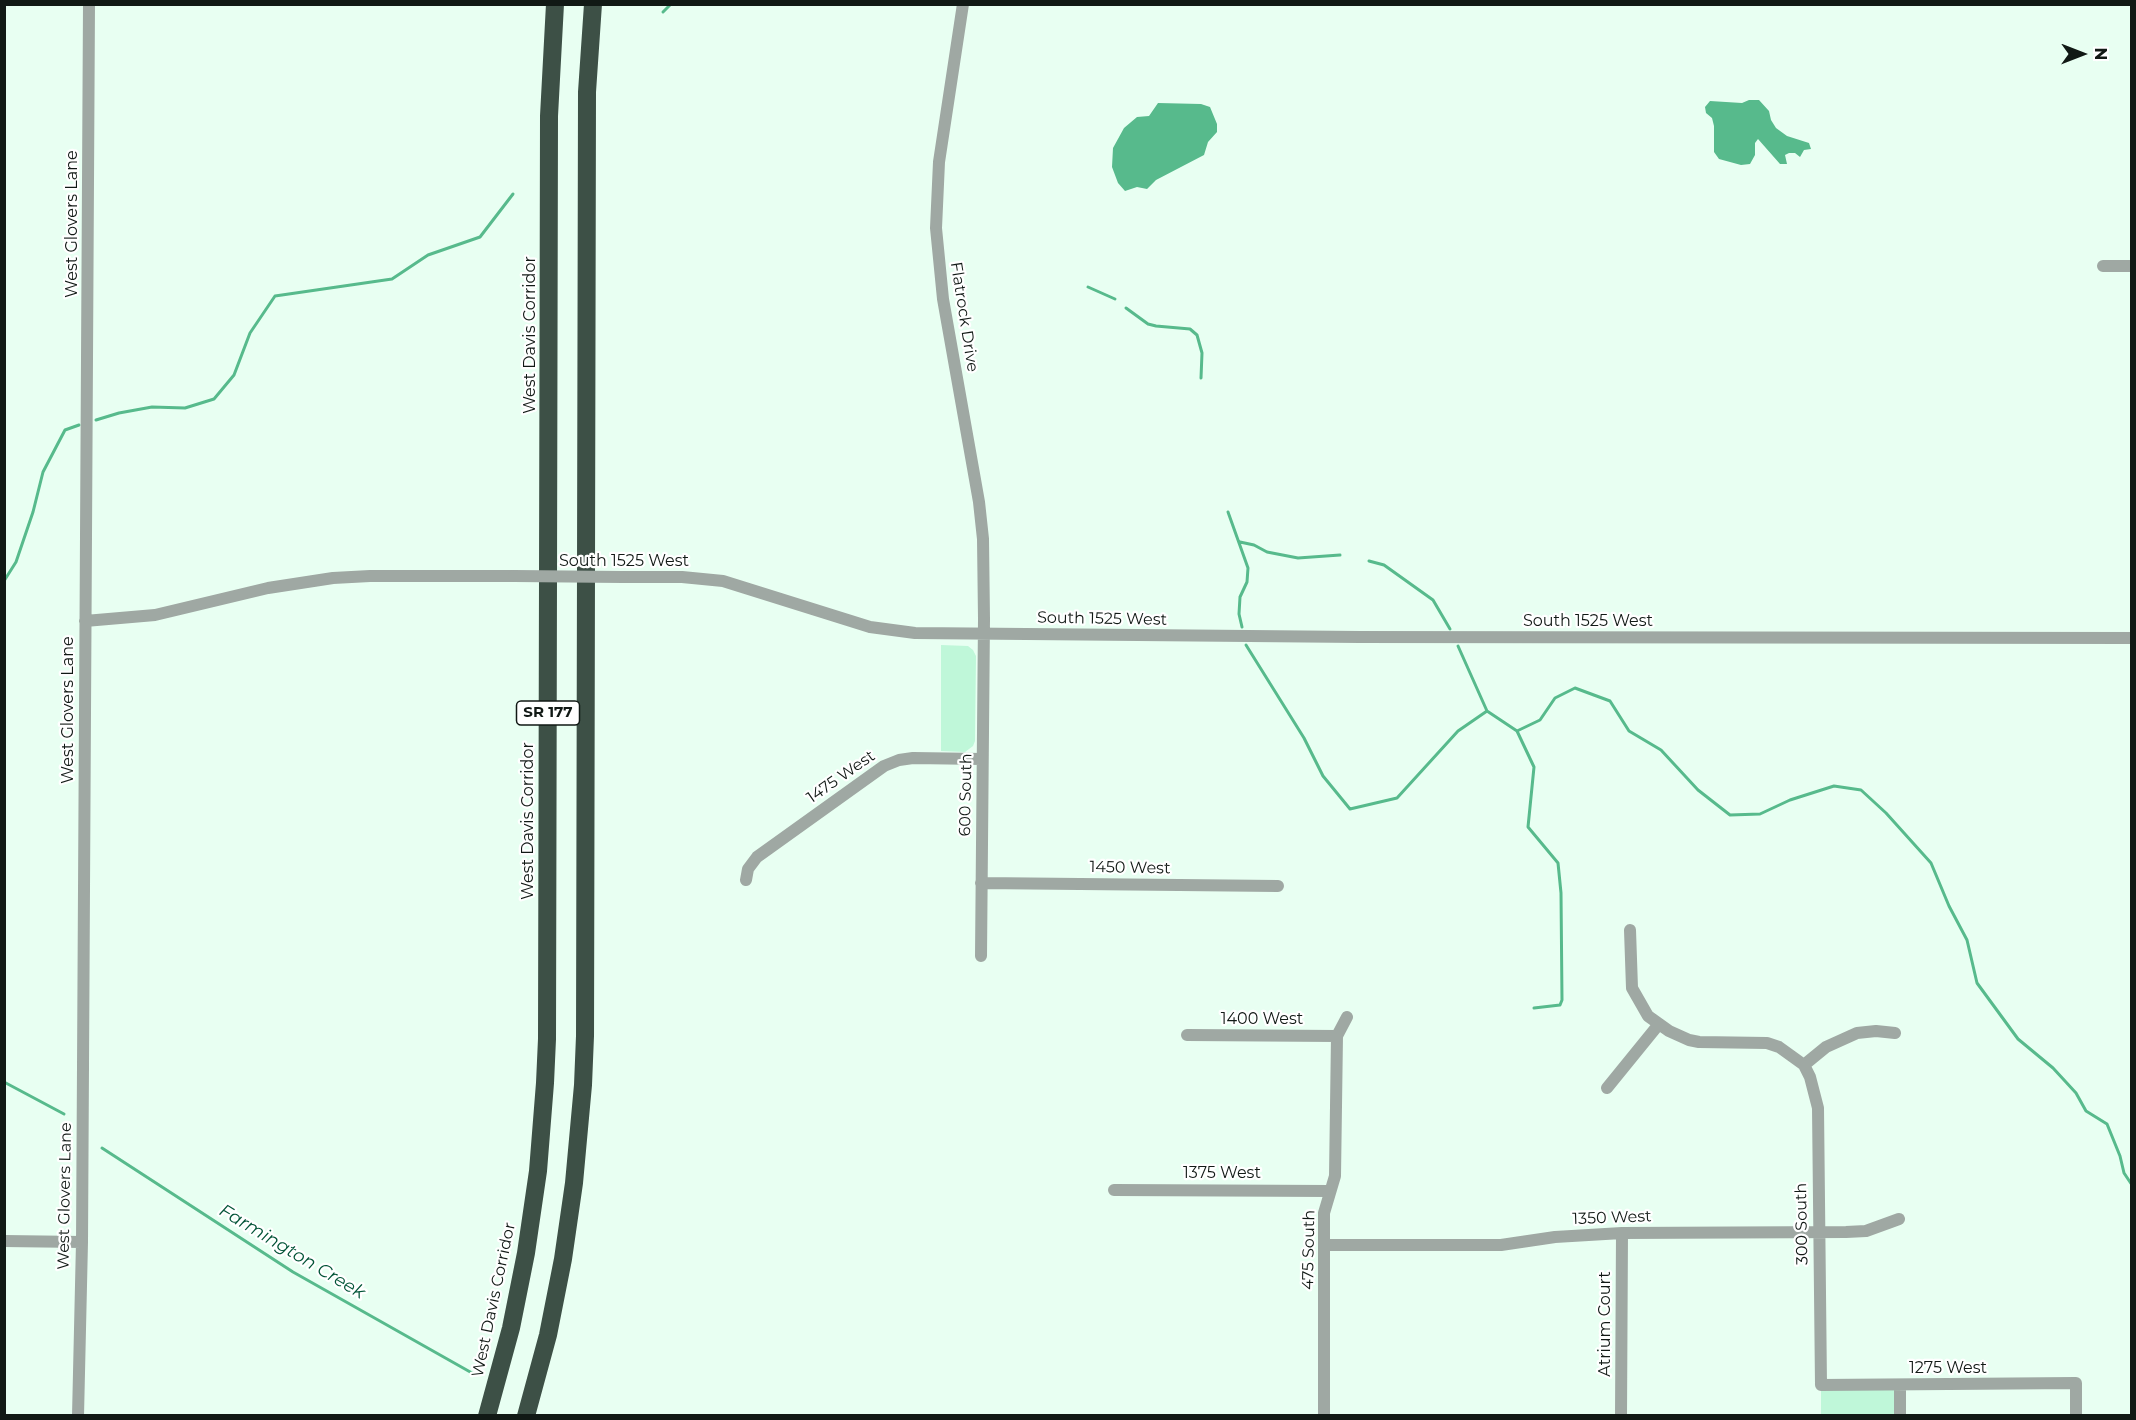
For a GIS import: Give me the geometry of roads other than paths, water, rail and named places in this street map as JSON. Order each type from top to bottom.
[{"type":"highway","name":"West Davis Corridor","points":[[487,1416],[511,1328],[526,1253],[538,1171],[545,1083],[547,1039],[549,116],[555,4]]},
{"type":"highway","name":"SR 177","points":[[526,1416],[548,1335],[565,1250],[583,1085],[585,1036],[587,104],[592,4]]},
{"type":"street","name":"West Glovers Lane","points":[[78,1416],[82,1242],[89,4]]},
{"type":"street","name":"Flatrock Drive","points":[[963,4],[939,162],[936,228],[943,299],[981,522],[984,557],[984,634]]},
{"type":"street","points":[[2103,266],[2132,266]]},
{"type":"street","name":"South 1525 West","points":[[85,621],[156,615],[268,588],[333,578],[370,576],[682,577],[723,582],[883,630],[915,633],[1348,637],[2132,638]]},
{"type":"street","name":"600 South","points":[[981,956],[984,634]]},
{"type":"street","name":"1475 West","points":[[746,880],[751,864],[757,857],[884,766],[906,759],[982,759]]},
{"type":"street","name":"1450 West","points":[[981,883],[1278,886]]},
{"type":"street","points":[[1630,930],[1632,988],[1648,1016],[1678,1035],[1699,1042],[1767,1043],[1779,1047],[1804,1065],[1826,1047],[1857,1033],[1876,1031],[1894,1033]]},
{"type":"street","name":"475 South","points":[[1324,1416],[1324,1213],[1335,1176],[1337,1036],[1347,1017]]},
{"type":"street","points":[[1607,1088],[1659,1024]]},
{"type":"street","name":"1400 West","points":[[1187,1035],[1337,1036]]},
{"type":"street","name":"300 South","points":[[1804,1065],[1815,1091],[1818,1108],[1821,1385]]},
{"type":"street","name":"1375 West","points":[[1114,1190],[1330,1191]]},
{"type":"street","name":"1350 West","points":[[1324,1245],[1501,1245],[1555,1237],[1623,1233],[1866,1231],[1899,1219]]},
{"type":"street","name":"Atrium Court","points":[[1621,1416],[1623,1233]]},
{"type":"street","points":[[4,1241],[82,1242]]},
{"type":"street","name":"1275 West","points":[[1821,1385],[2076,1383],[2076,1416]]},
{"type":"street","points":[[1900,1384],[1900,1416]]},
{"type":"waterway","points":[[663,12],[671,4]]},
{"type":"waterway","points":[[96,420],[152,407],[185,408],[214,399],[234,375],[250,333],[275,296],[392,279],[428,255],[480,237],[513,194]]},
{"type":"waterway","points":[[1088,287],[1115,299]]},
{"type":"waterway","points":[[1126,308],[1148,324],[1190,329],[1197,335],[1202,353],[1201,378]]},
{"type":"waterway","points":[[4,581],[16,562],[33,512],[43,472],[65,430],[79,425]]},
{"type":"waterway","points":[[1228,512],[1248,568],[1247,582],[1240,597],[1239,614],[1242,627]]},
{"type":"waterway","points":[[1240,542],[1254,545],[1267,552],[1298,558],[1340,555]]},
{"type":"waterway","points":[[1369,561],[1384,565],[1433,600],[1450,629]]},
{"type":"waterway","points":[[1246,645],[1304,738],[1323,776],[1350,809],[1397,798],[1458,731],[1487,711]]},
{"type":"waterway","points":[[1458,646],[1487,711],[1517,731],[1540,720],[1555,698],[1575,688],[1610,701],[1629,731],[1661,750],[1698,790],[1730,815],[1760,814],[1790,800],[1834,786],[1861,790],[1886,813],[1931,863],[1949,906],[1967,940],[1977,983],[2018,1039],[2053,1068],[2076,1093],[2086,1111],[2107,1124],[2124,1173],[2132,1185]]},
{"type":"waterway","points":[[1517,731],[1534,767],[1528,827],[1558,863],[1561,893],[1562,1000],[1560,1005],[1534,1008]]},
{"type":"waterway","name":"Farmington Creek","points":[[4,1082],[64,1114]]},
{"type":"waterway","name":"Farmington Creek","points":[[102,1148],[293,1272],[472,1373]]}]
